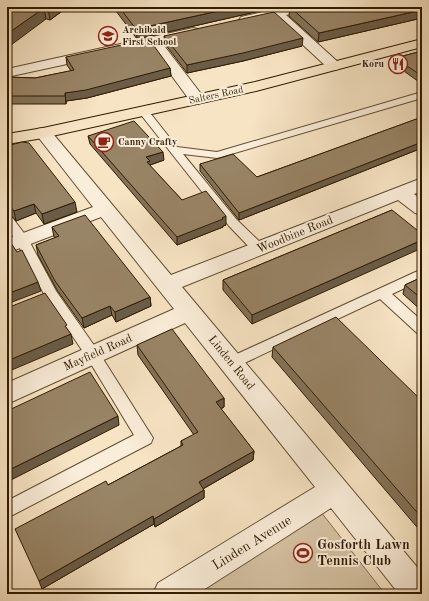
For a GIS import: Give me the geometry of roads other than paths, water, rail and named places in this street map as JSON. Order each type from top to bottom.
[{"type":"main road","name":"Salters Road","points":[[7,141],[256,86],[422,42]]},
{"type":"street","points":[[230,23],[273,10],[304,7]]},
{"type":"street","points":[[273,10],[334,66]]},
{"type":"street","points":[[7,73],[207,28]]},
{"type":"street","points":[[153,40],[197,99]]},
{"type":"street","name":"Linden Road","points":[[43,133],[419,594]]},
{"type":"street","name":"Woodbine Road","points":[[168,285],[422,184]]},
{"type":"street","points":[[401,193],[422,209]]},
{"type":"street","points":[[14,243],[105,209]]},
{"type":"street","name":"Mayfield Road","points":[[7,394],[189,312]]},
{"type":"street","name":"Linden Avenue","points":[[169,594],[335,490]]},
{"type":"lane","points":[[174,150],[217,154],[422,95]]},
{"type":"lane","points":[[143,111],[233,223],[259,249]]},
{"type":"lane","points":[[7,219],[14,243],[93,355],[145,438],[7,510]]},
{"type":"lane","points":[[231,363],[422,274]]},
{"type":"lane","points":[[382,293],[422,330]]},
{"type":"lane","points":[[37,300],[51,294]]},
{"type":"place","name":"Archibald First School","points":[[108,36]]},
{"type":"place","name":"Koru","points":[[398,64]]},
{"type":"place","name":"Canny Crafty","points":[[104,142]]},
{"type":"place","name":"Gosforth Lawn Tennis Club","points":[[303,553]]}]
